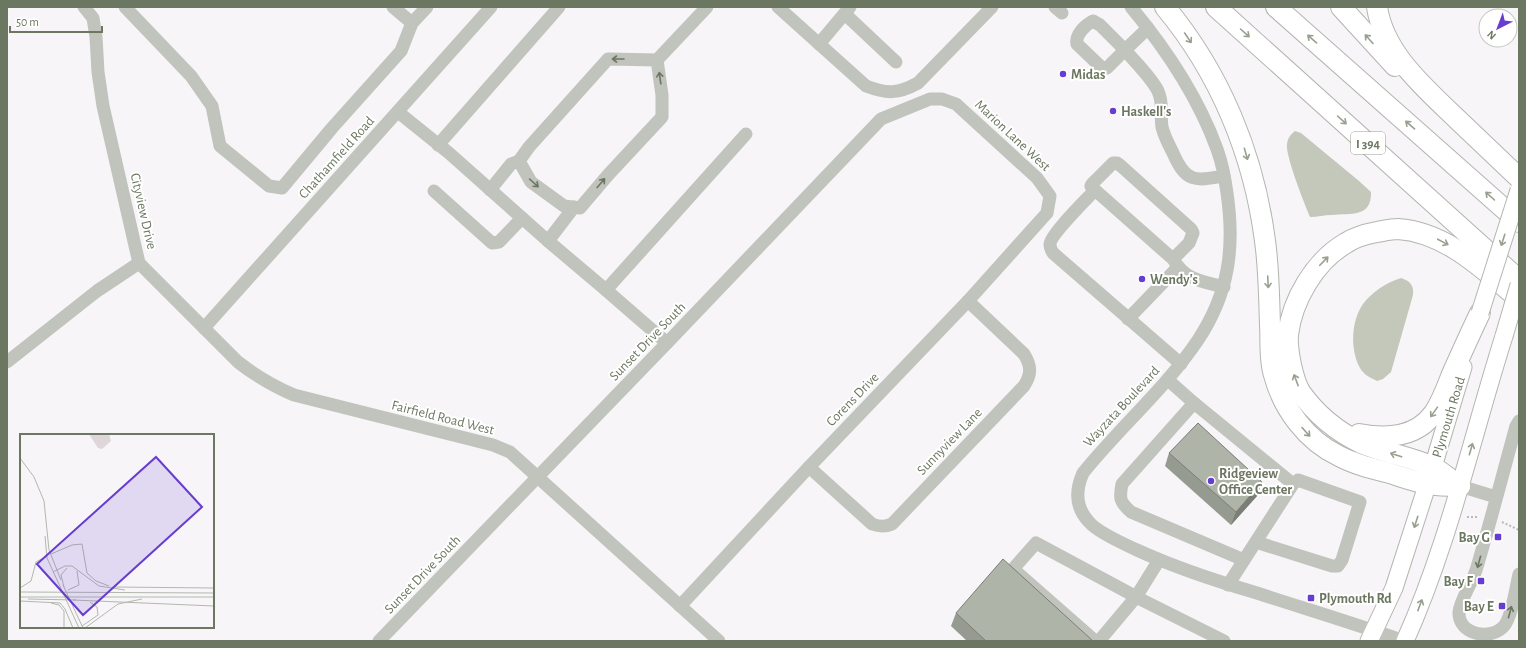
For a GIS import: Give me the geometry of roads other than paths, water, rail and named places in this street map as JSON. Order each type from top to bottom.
[{"type":"highway","points":[[1165,7],[1186,34],[1205,64],[1226,101],[1241,139],[1254,185],[1265,240],[1270,303],[1271,356],[1274,375],[1288,409],[1312,438],[1325,449],[1335,454],[1358,464],[1431,476]]},
{"type":"highway","name":"I 394","points":[[1216,7],[1519,280]]},
{"type":"highway","points":[[1276,7],[1519,222]]},
{"type":"highway","points":[[1341,7],[1377,48],[1424,96],[1500,160]]},
{"type":"highway","points":[[1377,7],[1390,44],[1401,61],[1428,91],[1519,178]]},
{"type":"highway","points":[[1460,486],[1431,476],[1362,443],[1340,431],[1327,421],[1300,392],[1293,372],[1289,354],[1288,337],[1294,308],[1311,277],[1326,259],[1345,243],[1360,236],[1396,229],[1412,231],[1425,235],[1451,247],[1519,299]]},
{"type":"highway","points":[[1340,431],[1380,437],[1397,436],[1408,433],[1426,421],[1439,403],[1480,313]]},
{"type":"main road","name":"Plymouth Road","points":[[1372,636],[1394,588],[1431,476],[1519,190]]},
{"type":"main road","name":"Plymouth Road","points":[[1405,641],[1433,569],[1460,486],[1519,285]]},
{"type":"street","name":"Cityview Drive","points":[[7,362],[97,291],[139,263],[103,106],[93,18],[84,7]]},
{"type":"street","points":[[125,7],[191,76],[208,100],[212,106],[220,146],[269,186],[282,188],[332,128],[401,51],[412,23],[427,7]]},
{"type":"street","points":[[394,7],[412,23]]},
{"type":"street","name":"Chathamfield Road","points":[[204,328],[492,7]]},
{"type":"street","points":[[438,145],[559,7]]},
{"type":"street","points":[[490,190],[511,164],[519,161],[529,147],[608,59],[657,60],[707,7]]},
{"type":"street","points":[[778,7],[866,86],[880,91],[892,92],[906,89],[918,83],[992,7]]},
{"type":"street","name":"Wayzata Boulevard","points":[[1131,7],[1169,57],[1191,92],[1218,149],[1229,209],[1231,236],[1229,264],[1224,287],[1212,315],[1199,339],[1168,380],[1092,461],[1083,473],[1076,493],[1078,503],[1090,524],[1124,544],[1159,560],[1372,636],[1405,641]]},
{"type":"street","points":[[819,44],[848,10],[896,62]]},
{"type":"street","points":[[1148,28],[1125,50],[1158,91],[1163,110],[1162,127],[1178,166],[1190,177],[1195,179],[1224,176]]},
{"type":"street","points":[[519,161],[531,182],[564,206],[580,208],[608,175],[662,117],[662,95],[657,60]]},
{"type":"street","name":"Sunset Drive South","points":[[379,641],[881,119],[930,99],[942,99],[956,104]]},
{"type":"street","name":"Marion Lane West","points":[[956,104],[1037,178],[1050,196],[1047,213]]},
{"type":"street","points":[[398,112],[667,343]]},
{"type":"street","points":[[606,290],[746,134]]},
{"type":"street","points":[[1128,319],[1176,263],[1189,243],[1193,233],[1191,229],[1121,166],[1117,163],[1113,163],[1091,186],[1176,263],[1183,273],[1189,277],[1224,287]]},
{"type":"street","points":[[1095,190],[1056,234],[1052,240],[1050,248],[1053,253],[1181,364]]},
{"type":"street","points":[[434,191],[492,243],[499,242],[522,218]]},
{"type":"street","points":[[548,241],[574,207]]},
{"type":"street","name":"Corens Drive","points":[[680,606],[968,301],[1047,213]]},
{"type":"street","name":"Fairfield Road West","points":[[139,263],[238,362],[255,376],[272,386],[294,396],[493,445],[510,452],[719,641]]},
{"type":"street","name":"Sunnyview Lane","points":[[810,467],[872,524],[886,527],[892,524],[1019,392],[1028,380],[1031,372],[1030,362],[1024,354],[968,301]]},
{"type":"street","points":[[1168,380],[1293,484]]},
{"type":"street","points":[[1194,403],[1122,484],[1120,494],[1122,504],[1131,512],[1244,560]]},
{"type":"street","points":[[1519,421],[1516,426],[1474,579],[1461,603],[1459,612],[1461,620],[1466,628],[1474,633],[1476,638],[1499,631],[1505,625],[1509,616],[1519,574]]},
{"type":"street","points":[[1228,585],[1244,560],[1293,484],[1298,480],[1360,502],[1342,560],[1338,566],[1332,566],[1255,543]]},
{"type":"street","points":[[1460,486],[1496,497]]},
{"type":"street","points":[[1095,641],[1013,569],[1036,543],[1136,597],[1224,641]]},
{"type":"street","points":[[1099,641],[1136,597],[1159,560]]},
{"type":"place","name":"Midas","points":[[1063,74]]},
{"type":"place","name":"Haskell's","points":[[1113,111]]},
{"type":"place","name":"Wendy's","points":[[1142,279]]},
{"type":"place","name":"Ridgeview Office Center","points":[[1211,481]]},
{"type":"place","name":"Bay G","points":[[1498,537]]},
{"type":"place","name":"Bay F","points":[[1481,581]]},
{"type":"place","name":"Plymouth Rd","points":[[1311,598]]},
{"type":"place","name":"Bay E","points":[[1502,606]]}]
